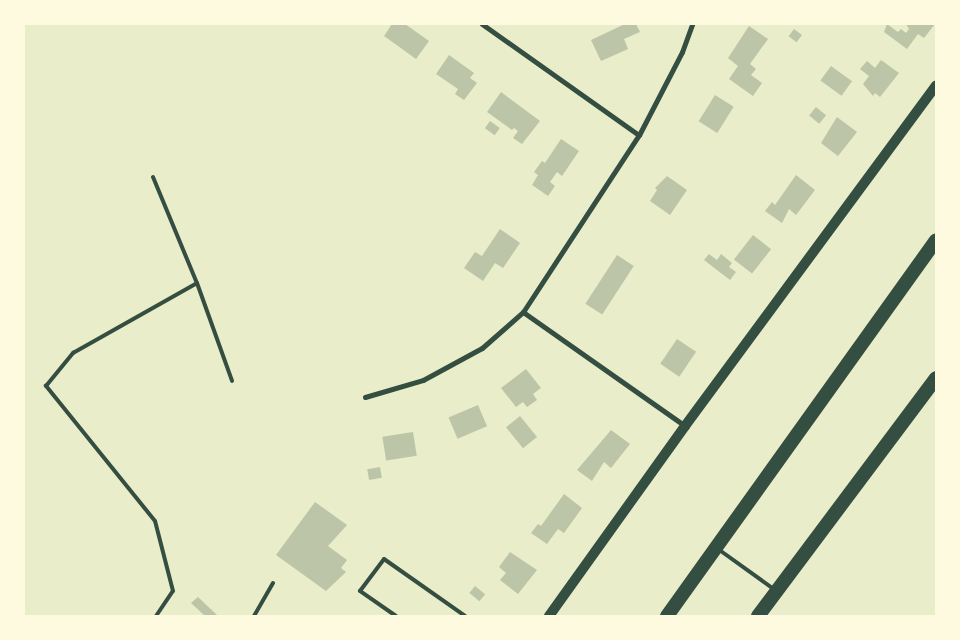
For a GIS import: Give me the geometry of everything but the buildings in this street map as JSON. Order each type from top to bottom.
[{"type":"highway","points":[[667,616],[936,240]]},
{"type":"highway","points":[[758,616],[936,378]]},
{"type":"main road","points":[[550,616],[685,426],[936,86]]},
{"type":"street","points":[[482,24],[639,135]]},
{"type":"street","points":[[365,397],[423,380],[482,348],[524,312],[639,135],[682,52],[692,24]]},
{"type":"street","points":[[524,312],[685,426]]},
{"type":"lane","points":[[153,177],[197,283],[232,381]]},
{"type":"lane","points":[[156,616],[173,591],[156,521],[46,386],[73,352],[197,283]]},
{"type":"lane","points":[[716,548],[777,591]]},
{"type":"lane","points":[[396,616],[360,591],[384,560],[465,616]]},
{"type":"lane","points":[[254,616],[274,583]]}]
